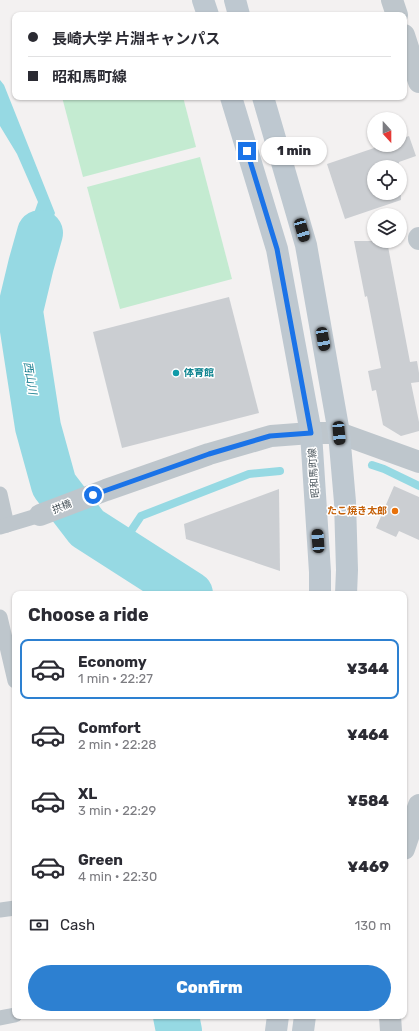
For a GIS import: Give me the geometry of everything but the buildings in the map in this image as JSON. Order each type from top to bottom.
[{"type":"main road","points":[[204,0],[207,12]]},
{"type":"main road","points":[[235,0],[239,12]]},
{"type":"main road","name":"昭和馬町線","points":[[232,100],[277,249],[311,433],[320,591]]},
{"type":"main road","points":[[264,100],[306,245],[339,433],[345,502],[348,570],[346,591]]},
{"type":"main road","points":[[276,1031],[278,1019]]},
{"type":"main road","points":[[303,1031],[305,1019]]},
{"type":"street","points":[[392,0],[396,12]]},
{"type":"street","points":[[407,44],[419,82]]},
{"type":"street","name":"拱橋","points":[[40,515],[209,454],[270,436],[311,433],[339,433],[419,462]]},
{"type":"street","points":[[407,840],[419,805]]},
{"type":"street","points":[[390,1019],[391,1031]]},
{"type":"lane","points":[[0,494],[4,526],[40,515]]},
{"type":"lane","points":[[0,617],[12,668]]},
{"type":"lane","points":[[0,910],[12,908]]},
{"type":"lane","points":[[0,1018],[12,1016]]},
{"type":"green space","points":[[63,100],[184,100],[196,147],[83,177]]},
{"type":"green space","points":[[200,157],[232,279],[120,309],[87,187]]},
{"type":"water","points":[[0,80],[4,85],[55,213],[47,236],[46,260],[36,294],[11,295],[17,261],[38,202],[17,154],[0,126]]},
{"type":"waterway","name":"西山川","points":[[40,233],[20,311],[38,427],[54,485],[87,528],[185,591]]},
{"type":"waterway","points":[[372,465],[384,469],[419,486]]},
{"type":"waterway","points":[[119,549],[141,516],[249,474],[280,471]]},
{"type":"waterway","name":"西山川","points":[[177,1019],[179,1031]]},
{"type":"place","name":"体育館","points":[[176,373]]},
{"type":"place","name":"たこ焼き太郎","points":[[395,511]]},
{"type":"route","points":[[93,495],[209,454],[270,436],[311,433],[277,249],[247,151]]}]
